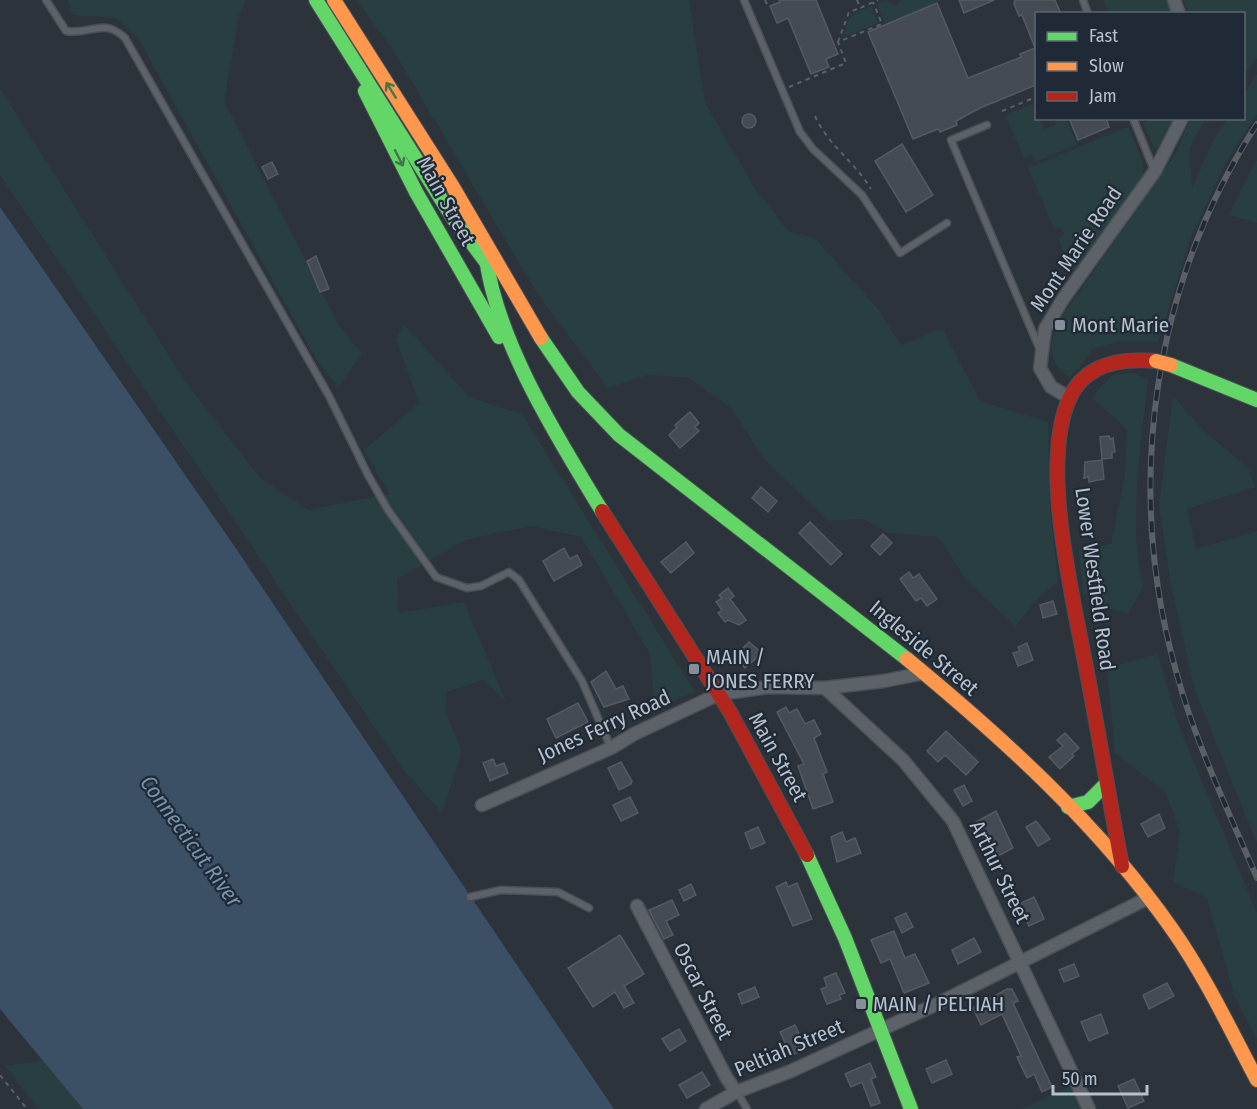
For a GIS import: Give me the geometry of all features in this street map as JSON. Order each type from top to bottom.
[{"type":"main road","name":"Main Street","points":[[316,0],[453,218]]},
{"type":"main road","name":"Main Street","points":[[334,0],[467,211]]},
{"type":"main road","name":"Main Street","points":[[335,30],[416,192],[496,331],[531,385]]},
{"type":"main road","name":"Ingleside Street","points":[[467,211],[513,296],[545,347],[578,392],[621,436],[778,556],[924,673],[1068,807],[1122,866],[1187,953],[1257,1080]]},
{"type":"main road","name":"Ingleside Street","points":[[453,218],[513,296]]},
{"type":"main road","name":"Main Street","points":[[485,242],[489,285],[499,314],[531,385],[600,513],[719,694],[759,762],[810,862],[855,965],[878,1030],[911,1109]]},
{"type":"main road","name":"Lower Westfield Road","points":[[1122,866],[1068,571],[1061,512],[1060,446],[1070,398],[1085,377],[1101,366],[1126,359],[1156,361],[1171,365],[1257,400]]},
{"type":"main road","points":[[1068,807],[1088,802],[1106,784]]},
{"type":"street","name":"Mont Marie Road","points":[[1070,398],[1047,382],[1040,368],[1045,329],[1063,299],[1155,171],[1181,120]]},
{"type":"street","name":"Jones Ferry Road","points":[[482,805],[611,748],[634,734],[719,694],[768,687],[825,688],[884,681],[924,673]]},
{"type":"street","name":"Arthur Street","points":[[825,688],[903,760],[953,821],[1089,1109]]},
{"type":"street","name":"Peltiah Street","points":[[706,1109],[736,1092],[791,1071],[1021,963],[1148,898]]},
{"type":"street","name":"Oscar Street","points":[[638,906],[726,1077],[736,1092]]},
{"type":"lane","points":[[46,0],[66,31],[79,33],[99,27],[115,28],[125,38],[328,396],[388,510],[436,577],[467,588],[481,586],[509,572],[519,579],[582,681],[611,748]]},
{"type":"lane","points":[[744,0],[781,90],[804,138],[862,195],[900,253],[947,223]]},
{"type":"lane","points":[[1134,120],[1155,171]]},
{"type":"lane","points":[[987,125],[951,140],[1041,351]]},
{"type":"lane","points":[[470,897],[501,890],[558,892],[589,908]]},
{"type":"lane","points":[[736,1092],[747,1109]]},
{"type":"path","points":[[765,0],[768,6]]},
{"type":"path","points":[[857,0],[860,8]]},
{"type":"path","points":[[781,90],[846,63],[838,42],[849,12],[878,0]]},
{"type":"path","points":[[838,42],[882,24],[873,2]]},
{"type":"path","points":[[1002,111],[1035,97]]},
{"type":"path","points":[[815,116],[823,134],[852,161],[872,191]]},
{"type":"path","points":[[0,1075],[27,1109]]},
{"type":"green space","points":[[67,0],[246,0],[239,15],[224,101],[339,326],[362,354],[338,387],[316,359],[139,40],[116,18],[73,15]]},
{"type":"green space","points":[[356,0],[689,0],[705,103],[755,188],[788,231],[815,238],[877,308],[901,345],[942,328],[980,401],[1048,422],[1050,506],[1058,582],[1039,597],[1015,626],[967,581],[938,537],[889,533],[863,519],[828,521],[763,458],[732,409],[689,378],[648,375],[608,388],[539,296],[391,47]]},
{"type":"green space","points":[[885,0],[895,6],[902,0],[943,0],[885,24],[877,4]]},
{"type":"green space","points":[[1103,0],[1167,0],[1172,12],[1109,12]]},
{"type":"green space","points":[[1183,0],[1257,0],[1257,58],[1245,74],[1245,12],[1189,12]]},
{"type":"green space","points":[[871,6],[878,23],[842,38],[851,15]]},
{"type":"green space","points":[[1257,74],[1257,114],[1226,162],[1190,240],[1158,342],[1119,342],[1092,349],[1079,368],[1069,377],[1055,362],[1052,354],[1053,338],[1065,312],[1176,153],[1190,120],[1205,120],[1190,147],[1192,189],[1214,138],[1227,120],[1245,120],[1245,93]]},
{"type":"green space","points":[[0,88],[185,381],[260,478],[308,510],[389,494],[364,450],[419,403],[396,339],[404,324],[469,397],[522,414],[695,692],[655,709],[650,654],[581,537],[532,526],[465,540],[397,579],[399,613],[464,602],[506,702],[483,680],[446,692],[447,716],[462,751],[442,813],[402,768],[0,175]]},
{"type":"green space","points":[[1033,104],[1035,120],[1040,120],[1044,129],[1056,124],[1054,120],[1066,120],[1077,145],[1035,162],[1032,155],[1024,158],[1005,115]]},
{"type":"green space","points":[[1150,120],[1173,120],[1159,148],[1154,147],[1143,124]]},
{"type":"green space","points":[[1128,127],[1143,162],[1143,177],[1072,273],[1058,238],[1065,234],[1062,228],[1054,229],[1028,168]]},
{"type":"green space","points":[[1257,159],[1257,223],[1229,215]]},
{"type":"green space","points":[[1132,373],[1148,379],[1139,457],[1136,510],[1136,536],[1143,587],[1128,613],[1099,607],[1083,593],[1079,550],[1111,544],[1125,476],[1127,430],[1092,397],[1112,375]]},
{"type":"green space","points":[[1173,396],[1203,430],[1248,468],[1255,487],[1187,509],[1196,549],[1257,531],[1257,843],[1195,691],[1171,585],[1159,505]]},
{"type":"green space","points":[[1158,654],[1178,724],[1257,913],[1257,1039],[1234,995],[1207,898],[1173,882],[1180,832],[1166,793],[1115,753],[1107,668]]},
{"type":"green space","points":[[43,1061],[83,1109],[39,1109],[5,1066]]},
{"type":"green space","points":[[1071,1086],[1082,1109],[1022,1109]]},
{"type":"water","name":"Connecticut River","points":[[0,207],[237,550],[614,1109],[83,1109],[0,1009]]},
{"type":"building","points":[[779,0],[816,0],[838,54],[826,59],[829,67],[811,74],[788,18],[777,23],[770,6],[780,2]]},
{"type":"building","points":[[959,0],[994,0],[964,13]]},
{"type":"building","points":[[1015,0],[1055,0],[1060,12],[1035,12],[1035,48],[1022,15],[1019,16],[1014,4]]},
{"type":"building","points":[[937,3],[968,78],[1021,57],[1020,54],[1035,48],[1035,85],[980,108],[956,121],[957,125],[940,132],[938,129],[913,139],[868,32]]},
{"type":"building","points":[[749,114],[754,116],[756,121],[754,126],[749,128],[744,126],[742,121],[744,116]]},
{"type":"building","points":[[1070,120],[1107,120],[1109,127],[1078,140]]},
{"type":"building","points":[[902,144],[933,195],[906,212],[875,161]]},
{"type":"building","points":[[272,162],[278,174],[268,179],[262,167]]},
{"type":"building","points":[[316,256],[329,289],[320,292],[307,261]]},
{"type":"building","points":[[690,412],[699,423],[695,427],[699,431],[680,448],[669,435],[677,427],[675,425]]},
{"type":"building","points":[[1109,436],[1110,439],[1113,438],[1115,452],[1112,452],[1112,458],[1102,459],[1100,437]]},
{"type":"building","points":[[1102,460],[1104,479],[1089,482],[1089,477],[1084,478],[1085,462]]},
{"type":"building","points":[[761,487],[777,501],[768,512],[752,498]]},
{"type":"building","points":[[810,522],[842,554],[831,565],[799,533]]},
{"type":"building","points":[[883,534],[892,543],[880,555],[871,546]]},
{"type":"building","points":[[686,542],[694,553],[671,573],[661,562]]},
{"type":"building","points":[[564,548],[570,559],[577,555],[582,565],[554,581],[543,561]]},
{"type":"building","points":[[909,572],[913,578],[919,574],[937,599],[927,606],[921,598],[916,601],[900,579]]},
{"type":"building","points":[[728,588],[734,596],[730,599],[746,620],[739,625],[728,620],[725,622],[718,613],[722,610],[716,602],[722,598],[719,595]]},
{"type":"building","points":[[1053,601],[1057,614],[1043,618],[1040,605]]},
{"type":"building","points":[[749,642],[762,653],[745,668],[735,656]]},
{"type":"building","points":[[1027,643],[1033,660],[1018,666],[1013,653],[1020,651],[1018,647]]},
{"type":"building","points":[[606,671],[616,689],[623,686],[629,699],[604,707],[591,682]]},
{"type":"building","points":[[578,703],[588,722],[556,738],[547,719]]},
{"type":"building","points":[[786,707],[789,713],[797,709],[805,724],[814,720],[821,734],[814,738],[827,772],[823,774],[833,802],[813,809],[798,766],[804,764],[777,712]]},
{"type":"building","points":[[946,731],[978,762],[966,775],[945,755],[938,762],[927,751]]},
{"type":"building","points":[[1065,733],[1079,748],[1060,769],[1049,757],[1063,746],[1057,740]]},
{"type":"building","points":[[493,759],[496,766],[504,763],[508,773],[490,781],[483,763]]},
{"type":"building","points":[[621,762],[632,781],[631,784],[619,790],[608,768]]},
{"type":"building","points":[[964,785],[972,801],[963,806],[954,790]]},
{"type":"building","points":[[630,797],[638,813],[621,821],[613,805]]},
{"type":"building","points":[[996,811],[1013,848],[998,856],[987,836],[979,838],[972,824]]},
{"type":"building","points":[[1159,814],[1165,828],[1148,837],[1141,824]]},
{"type":"building","points":[[1036,821],[1050,839],[1038,846],[1026,827]]},
{"type":"building","points":[[758,827],[765,843],[751,849],[745,833]]},
{"type":"building","points":[[842,832],[846,842],[855,838],[861,853],[837,862],[831,837]]},
{"type":"building","points":[[786,882],[788,887],[797,883],[812,919],[793,926],[776,887]]},
{"type":"building","points":[[691,884],[696,895],[684,901],[679,890]]},
{"type":"building","points":[[1034,897],[1044,919],[1029,926],[1019,904]]},
{"type":"building","points":[[672,900],[679,915],[666,921],[673,935],[664,939],[649,910]]},
{"type":"building","points":[[906,913],[913,927],[902,933],[895,918]]},
{"type":"building","points":[[894,931],[905,958],[915,954],[929,983],[904,993],[890,959],[881,963],[871,940]]},
{"type":"building","points":[[620,935],[644,974],[624,986],[634,1003],[624,1008],[615,992],[593,1007],[568,968]]},
{"type":"building","points":[[974,938],[981,952],[958,964],[952,950]]},
{"type":"building","points":[[1074,964],[1079,976],[1064,982],[1059,970]]},
{"type":"building","points":[[836,973],[845,993],[839,995],[841,999],[827,1004],[821,989],[827,987],[824,978]]},
{"type":"building","points":[[1167,983],[1174,996],[1149,1009],[1143,995]]},
{"type":"building","points":[[755,987],[759,997],[742,1004],[738,994]]},
{"type":"building","points":[[1007,989],[1012,989],[1018,1001],[1013,1003],[1052,1087],[1042,1092],[1034,1074],[1027,1078],[1017,1057],[1021,1056],[1002,1014],[981,1025],[973,1008]]},
{"type":"building","points":[[1101,1014],[1108,1033],[1089,1041],[1081,1022]]},
{"type":"building","points":[[795,1025],[806,1049],[791,1055],[780,1032]]},
{"type":"building","points":[[679,1029],[686,1041],[670,1051],[662,1039]]},
{"type":"building","points":[[946,1060],[952,1074],[932,1083],[926,1069]]},
{"type":"building","points":[[870,1063],[876,1077],[871,1079],[880,1103],[871,1106],[862,1082],[851,1087],[845,1074]]},
{"type":"building","points":[[702,1072],[710,1085],[687,1098],[679,1085]]},
{"type":"building","points":[[1134,1079],[1144,1101],[1128,1108],[1118,1086]]},
{"type":"railway","points":[[1257,124],[1221,186],[1193,252],[1172,319],[1158,389],[1151,459],[1152,530],[1160,601],[1176,671],[1202,750],[1257,878]]},
{"type":"traffic: fast","points":[[316,0],[453,218],[486,262]]},
{"type":"traffic: fast","points":[[365,91],[416,192],[499,337]]},
{"type":"traffic: fast","points":[[485,249],[490,282],[514,351],[547,419],[602,511]]},
{"type":"traffic: fast","points":[[541,338],[578,392],[619,435],[907,659]]},
{"type":"traffic: fast","points":[[1171,365],[1257,400]]},
{"type":"traffic: fast","points":[[1068,807],[1088,802],[1106,784]]},
{"type":"traffic: fast","points":[[807,855],[845,938],[911,1109]]},
{"type":"traffic: slow","points":[[334,0],[453,187],[541,338]]},
{"type":"traffic: slow","points":[[1156,361],[1171,365]]},
{"type":"traffic: slow","points":[[907,659],[979,720],[1048,785],[1082,819],[1144,891],[1195,965],[1257,1080]]},
{"type":"traffic: jam","points":[[1122,866],[1068,575],[1058,497],[1057,459],[1061,426],[1070,397],[1086,377],[1096,370],[1119,362],[1156,361]]},
{"type":"traffic: jam","points":[[602,511],[730,712],[807,855]]},
{"type":"place","name":"Mont Marie","points":[[1060,325]]},
{"type":"place","name":"MAIN / JONES FERRY","points":[[694,669]]},
{"type":"place","name":"MAIN / PELTIAH","points":[[861,1004]]}]
